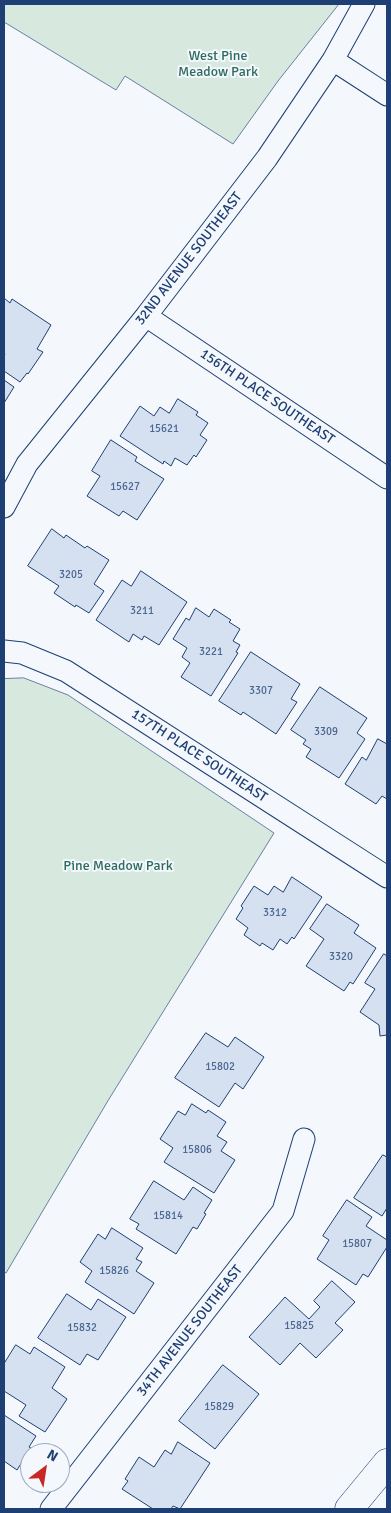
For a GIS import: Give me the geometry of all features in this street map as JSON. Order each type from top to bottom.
[{"type":"street","name":"32ND AVENUE SOUTHEAST","points":[[4,507],[27,464],[146,316],[267,158],[332,60],[364,4]]},
{"type":"street","points":[[332,60],[387,95]]},
{"type":"street","name":"156TH PLACE SOUTHEAST","points":[[146,316],[387,478]]},
{"type":"street","name":"157TH PLACE SOUTHEAST","points":[[4,651],[22,653],[66,672],[387,877]]},
{"type":"street","name":"34TH AVENUE SOUTHEAST","points":[[51,1509],[283,1211],[304,1139]]},
{"type":"street","points":[[349,1509],[387,1463]]},
{"type":"green space","name":"West Pine Meadow Park","points":[[4,4],[339,4],[278,81],[233,144],[125,76],[116,90],[4,22]]},
{"type":"green space","name":"Pine Meadow Park","points":[[24,678],[68,695],[274,833],[109,1099],[6,1273],[4,1272],[4,679]]},
{"type":"building","points":[[4,298],[10,303],[12,299],[51,325],[37,349],[43,352],[20,382],[4,371]]},
{"type":"building","points":[[4,380],[14,387],[4,403]]},
{"type":"building","points":[[178,399],[198,412],[196,415],[208,423],[200,435],[207,440],[196,457],[194,455],[187,465],[175,458],[171,466],[164,461],[163,464],[120,436],[140,406],[154,416],[160,407],[169,413]]},
{"type":"building","points":[[111,440],[137,457],[135,461],[164,479],[137,520],[123,511],[119,516],[87,496],[100,476],[92,471]]},
{"type":"building","points":[[52,529],[64,538],[66,535],[85,548],[87,546],[109,560],[94,584],[104,591],[89,613],[76,605],[75,607],[54,593],[59,586],[28,566]]},
{"type":"building","points":[[141,571],[187,602],[159,645],[144,636],[142,640],[133,634],[129,642],[96,620],[122,580],[131,586]]},
{"type":"building","points":[[196,608],[209,617],[214,609],[231,620],[229,622],[240,629],[233,641],[240,645],[236,652],[238,653],[211,696],[181,677],[190,663],[182,657],[187,648],[173,639],[186,618],[189,620]]},
{"type":"building","points":[[251,652],[300,684],[291,699],[297,702],[276,734],[243,712],[241,715],[219,701]]},
{"type":"building","points":[[320,687],[367,718],[357,733],[365,739],[339,778],[306,757],[311,749],[303,744],[306,740],[291,730]]},
{"type":"building","points":[[378,739],[387,744],[387,799],[382,796],[376,804],[345,784],[362,757],[366,760]]},
{"type":"building","points":[[292,877],[322,897],[294,939],[292,937],[287,944],[280,939],[273,950],[262,943],[260,946],[244,935],[248,928],[236,919],[243,908],[241,906],[254,886],[268,895],[274,886],[283,892]]},
{"type":"building","points":[[327,904],[359,925],[354,933],[376,948],[353,984],[350,982],[344,991],[306,966],[324,939],[310,929]]},
{"type":"building","points":[[384,954],[387,956],[387,1035],[380,1036],[379,1025],[360,1012],[375,989],[365,983]]},
{"type":"building","points":[[206,1033],[228,1047],[235,1037],[264,1057],[243,1089],[235,1083],[219,1107],[175,1078]]},
{"type":"building","points":[[192,1104],[206,1113],[208,1110],[226,1122],[217,1136],[227,1142],[221,1151],[235,1160],[214,1193],[164,1162],[173,1148],[160,1139],[178,1111],[185,1115]]},
{"type":"building","points":[[383,1155],[387,1157],[387,1208],[382,1216],[354,1198]]},
{"type":"building","points":[[154,1181],[184,1200],[193,1187],[212,1200],[197,1229],[193,1227],[176,1254],[136,1229],[139,1224],[130,1219]]},
{"type":"building","points":[[347,1200],[372,1217],[366,1226],[387,1240],[387,1247],[368,1277],[363,1274],[356,1285],[317,1259],[329,1240],[323,1236]]},
{"type":"building","points":[[112,1228],[143,1248],[136,1259],[142,1262],[136,1271],[154,1283],[134,1314],[85,1282],[92,1271],[80,1262],[98,1234],[105,1239]]},
{"type":"building","points":[[332,1281],[355,1302],[335,1323],[343,1330],[316,1358],[300,1343],[280,1365],[249,1337],[285,1297],[309,1319],[320,1307],[314,1301]]},
{"type":"building","points":[[67,1294],[91,1310],[98,1299],[126,1317],[98,1360],[87,1354],[80,1365],[38,1338]]},
{"type":"building","points":[[16,1345],[30,1354],[34,1347],[65,1367],[52,1388],[67,1399],[45,1432],[19,1416],[26,1405],[4,1391],[4,1364]]},
{"type":"building","points":[[223,1365],[259,1394],[215,1449],[179,1421]]},
{"type":"building","points":[[4,1415],[36,1436],[32,1443],[20,1443],[20,1465],[17,1470],[4,1461]]},
{"type":"building","points":[[178,1442],[210,1463],[180,1509],[173,1506],[171,1509],[153,1509],[122,1489],[128,1481],[125,1479],[139,1457],[154,1467],[165,1450],[171,1454]]}]
